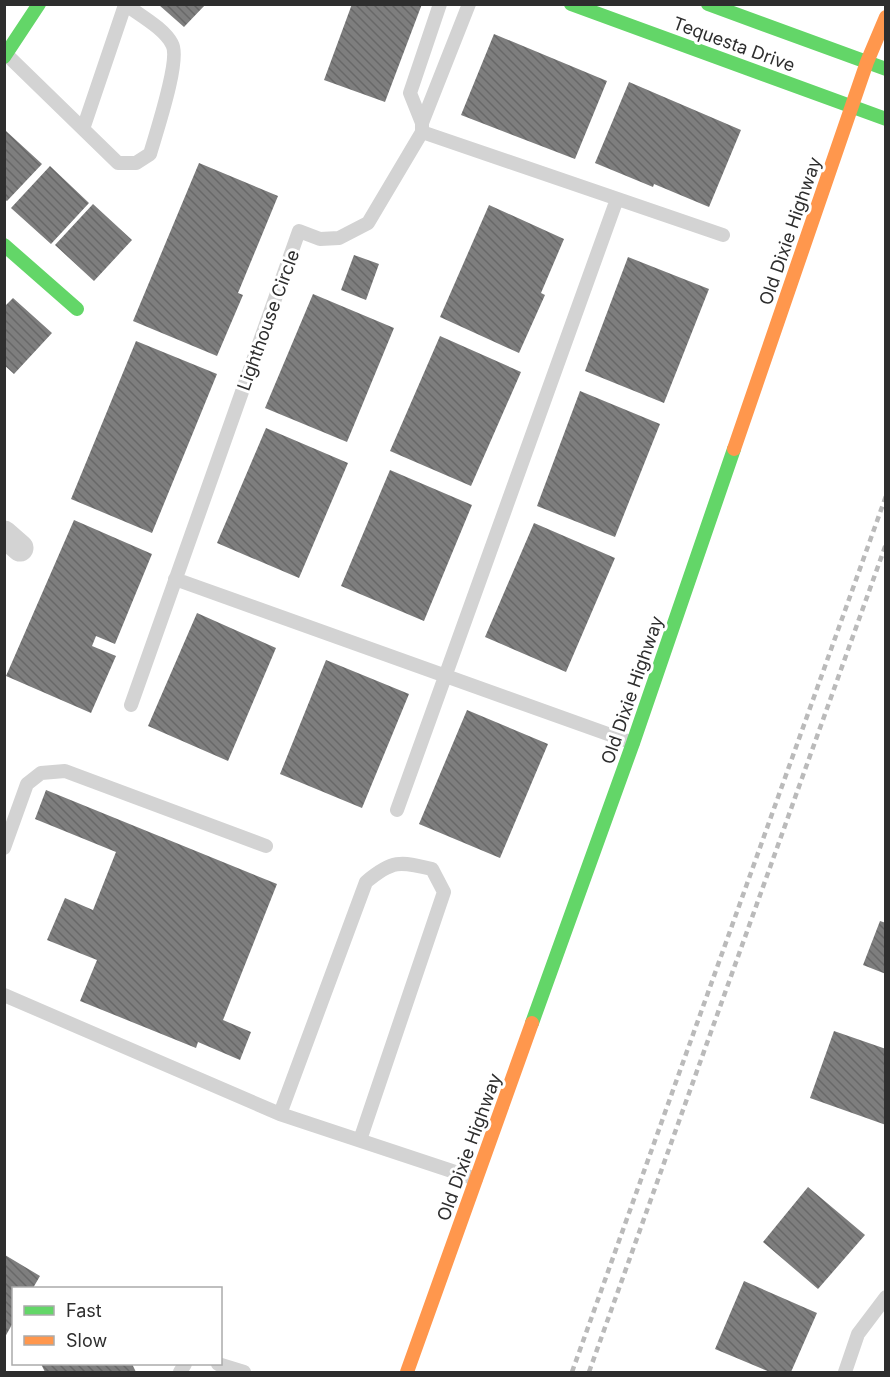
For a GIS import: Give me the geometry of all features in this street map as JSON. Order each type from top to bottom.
[{"type":"street","points":[[6,51],[39,4]]},
{"type":"street","name":"Tequesta Drive","points":[[571,4],[885,119]]},
{"type":"street","name":"Tequesta Drive","points":[[708,4],[885,69]]},
{"type":"street","name":"Old Dixie Highway","points":[[407,1372],[633,743],[867,62],[885,17]]},
{"type":"street","points":[[4,245],[77,309]]},
{"type":"lane","points":[[440,4],[410,93],[422,127],[617,199],[723,235]]},
{"type":"lane","name":"Lighthouse Circle","points":[[131,705],[299,231],[320,238],[339,238],[368,223],[422,127],[469,4]]},
{"type":"lane","points":[[6,51],[83,129],[118,163],[136,163],[150,154],[175,63],[173,44],[157,28],[125,5],[83,129]]},
{"type":"lane","points":[[397,810],[617,199]]},
{"type":"lane","points":[[176,579],[633,743]]},
{"type":"lane","points":[[4,848],[27,784],[41,773],[65,771],[266,846]]},
{"type":"lane","points":[[280,1114],[366,882],[383,868],[405,862],[432,869],[444,892],[360,1140]]},
{"type":"lane","points":[[4,995],[280,1114],[476,1179]]},
{"type":"lane","points":[[845,1372],[858,1334],[885,1297]]},
{"type":"lane","points":[[221,1365],[244,1372]]},
{"type":"building","points":[[352,4],[422,4],[385,102],[324,80]]},
{"type":"building","points":[[159,5],[205,5],[184,27]]},
{"type":"building","points":[[494,34],[607,81],[575,159],[461,115]]},
{"type":"building","points":[[629,82],[741,130],[709,207],[595,163]]},
{"type":"building","points":[[6,131],[42,164],[7,201],[4,199],[4,133]]},
{"type":"building","points":[[199,163],[278,196],[238,293],[243,295],[217,356],[133,321]]},
{"type":"building","points":[[50,166],[89,203],[51,244],[11,208]]},
{"type":"building","points":[[93,204],[132,240],[94,281],[55,245]]},
{"type":"building","points":[[489,205],[564,239],[541,293],[545,295],[519,353],[440,317]]},
{"type":"building","points":[[354,255],[379,264],[366,300],[341,290]]},
{"type":"building","points":[[628,257],[709,289],[664,403],[585,371]]},
{"type":"building","points":[[313,294],[394,328],[347,442],[265,408]]},
{"type":"building","points":[[13,298],[52,333],[14,374],[4,365],[4,307]]},
{"type":"building","points":[[440,336],[521,372],[471,486],[390,451]]},
{"type":"building","points":[[136,341],[217,374],[152,533],[71,499]]},
{"type":"building","points":[[580,391],[660,424],[615,537],[537,506]]},
{"type":"building","points":[[266,428],[348,463],[299,578],[217,543]]},
{"type":"building","points":[[390,470],[472,505],[424,621],[341,586]]},
{"type":"building","points":[[74,520],[152,554],[115,644],[96,636],[92,646],[116,656],[91,713],[6,676]]},
{"type":"building","points":[[534,523],[615,558],[566,672],[485,637]]},
{"type":"building","points":[[197,613],[276,648],[228,761],[148,726]]},
{"type":"building","points":[[326,660],[409,694],[362,808],[280,774]]},
{"type":"building","points":[[467,710],[548,744],[500,858],[419,824]]},
{"type":"building","points":[[46,790],[277,884],[223,1020],[251,1032],[240,1060],[198,1042],[196,1048],[80,1001],[97,960],[47,940],[65,898],[93,910],[116,852],[35,819]]},
{"type":"building","points":[[880,921],[886,923],[886,974],[863,965]]},
{"type":"building","points":[[834,1031],[886,1049],[886,1125],[810,1098]]},
{"type":"building","points":[[808,1187],[865,1235],[818,1289],[763,1242]]},
{"type":"building","points":[[5,1255],[40,1276],[34,1287],[12,1287],[12,1325],[5,1337]]},
{"type":"building","points":[[744,1281],[817,1313],[791,1372],[770,1372],[715,1349]]},
{"type":"building","points":[[42,1365],[132,1365],[136,1372],[45,1372]]},
{"type":"railway","points":[[572,1372],[886,496]]},
{"type":"railway","points":[[589,1372],[886,544]]},
{"type":"traffic: fast","points":[[4,57],[39,4]]},
{"type":"traffic: fast","points":[[571,4],[886,119]]},
{"type":"traffic: fast","points":[[708,4],[886,69]]},
{"type":"traffic: fast","points":[[4,245],[77,309]]},
{"type":"traffic: fast","points":[[532,1023],[633,743],[734,449]]},
{"type":"traffic: slow","points":[[734,449],[867,62],[886,17]]},
{"type":"traffic: slow","points":[[407,1372],[532,1023]]}]
